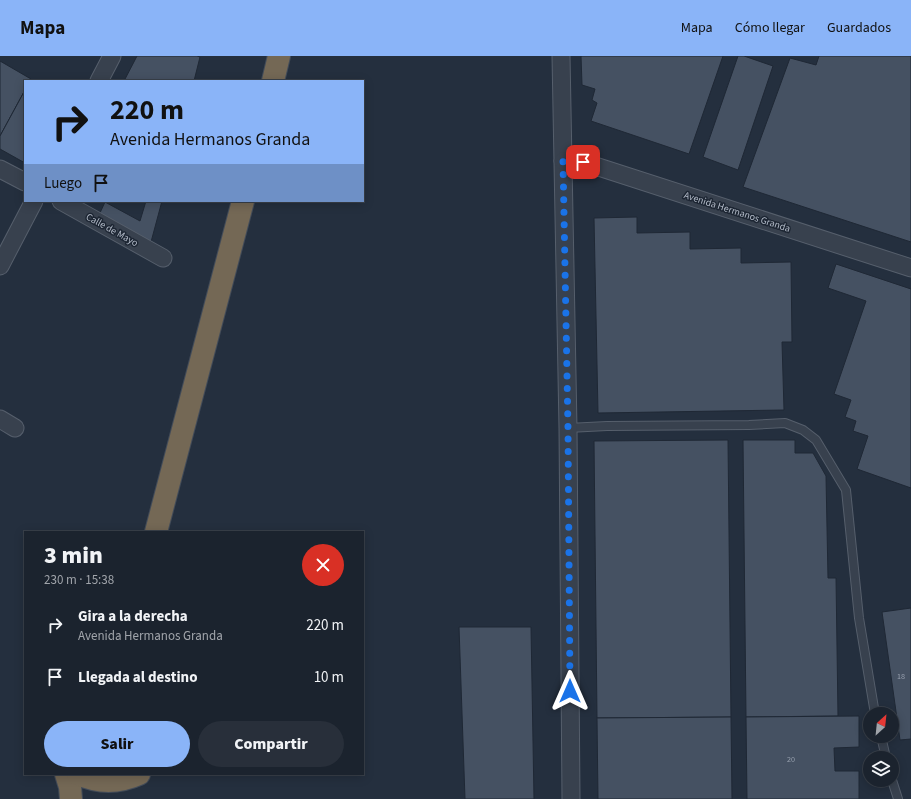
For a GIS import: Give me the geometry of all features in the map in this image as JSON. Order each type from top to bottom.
[{"type":"highway","points":[[273,80],[279,56]]},
{"type":"highway","points":[[156,531],[243,202]]},
{"type":"highway","points":[[66,775],[70,787],[71,799]]},
{"type":"highway","points":[[81,775],[102,781],[130,777]]},
{"type":"highway","points":[[106,799],[130,777]]},
{"type":"street","points":[[100,80],[112,56]]},
{"type":"street","points":[[561,56],[568,428],[571,799]]},
{"type":"street","name":"Avenida Hermanos Granda","points":[[563,161],[583,162],[911,268]]},
{"type":"street","points":[[0,169],[24,181]]},
{"type":"street","points":[[0,266],[33,202]]},
{"type":"street","name":"Calle de Mayo","points":[[62,202],[163,258]]},
{"type":"street","points":[[0,419],[15,428]]},
{"type":"lane","points":[[568,428],[785,423],[803,430],[816,440],[846,490],[859,618],[874,707]]},
{"type":"lane","points":[[894,787],[898,799]]},
{"type":"building","points":[[137,56],[200,57],[194,80],[125,80]]},
{"type":"building","points":[[581,56],[723,56],[689,154],[591,121],[597,103],[592,100],[595,89],[582,85]]},
{"type":"building","points":[[738,56],[744,56],[773,66],[738,170],[703,157]]},
{"type":"building","points":[[819,56],[911,56],[911,242],[743,187],[790,58],[816,65]]},
{"type":"building","points":[[0,61],[31,79],[24,80],[24,92],[0,136]]},
{"type":"building","points":[[24,92],[24,162],[0,149],[0,136]]},
{"type":"building","points":[[105,202],[140,221],[146,202],[162,202],[151,242],[99,215]]},
{"type":"building","points":[[637,217],[637,233],[690,232],[690,249],[741,248],[741,263],[791,262],[792,342],[782,342],[784,410],[598,413],[594,218]]},
{"type":"building","points":[[836,264],[911,289],[911,488],[857,469],[868,436],[853,431],[856,421],[845,417],[851,400],[834,394],[866,301],[828,288]]},
{"type":"building","points":[[728,440],[731,717],[597,718],[594,441]]},
{"type":"building","points":[[743,440],[795,440],[795,453],[813,453],[826,476],[828,578],[836,578],[838,716],[746,717]]},
{"type":"building","points":[[911,608],[911,739],[900,740],[899,707],[895,707],[882,612]]},
{"type":"building","points":[[459,627],[531,627],[534,799],[465,799]]},
{"type":"building","points":[[859,716],[859,747],[834,748],[835,771],[859,771],[859,799],[747,799],[746,717]]},
{"type":"building","points":[[731,717],[732,799],[598,799],[597,718]]},
{"type":"route","points":[[570,691],[568,428],[563,161],[583,162]]}]
